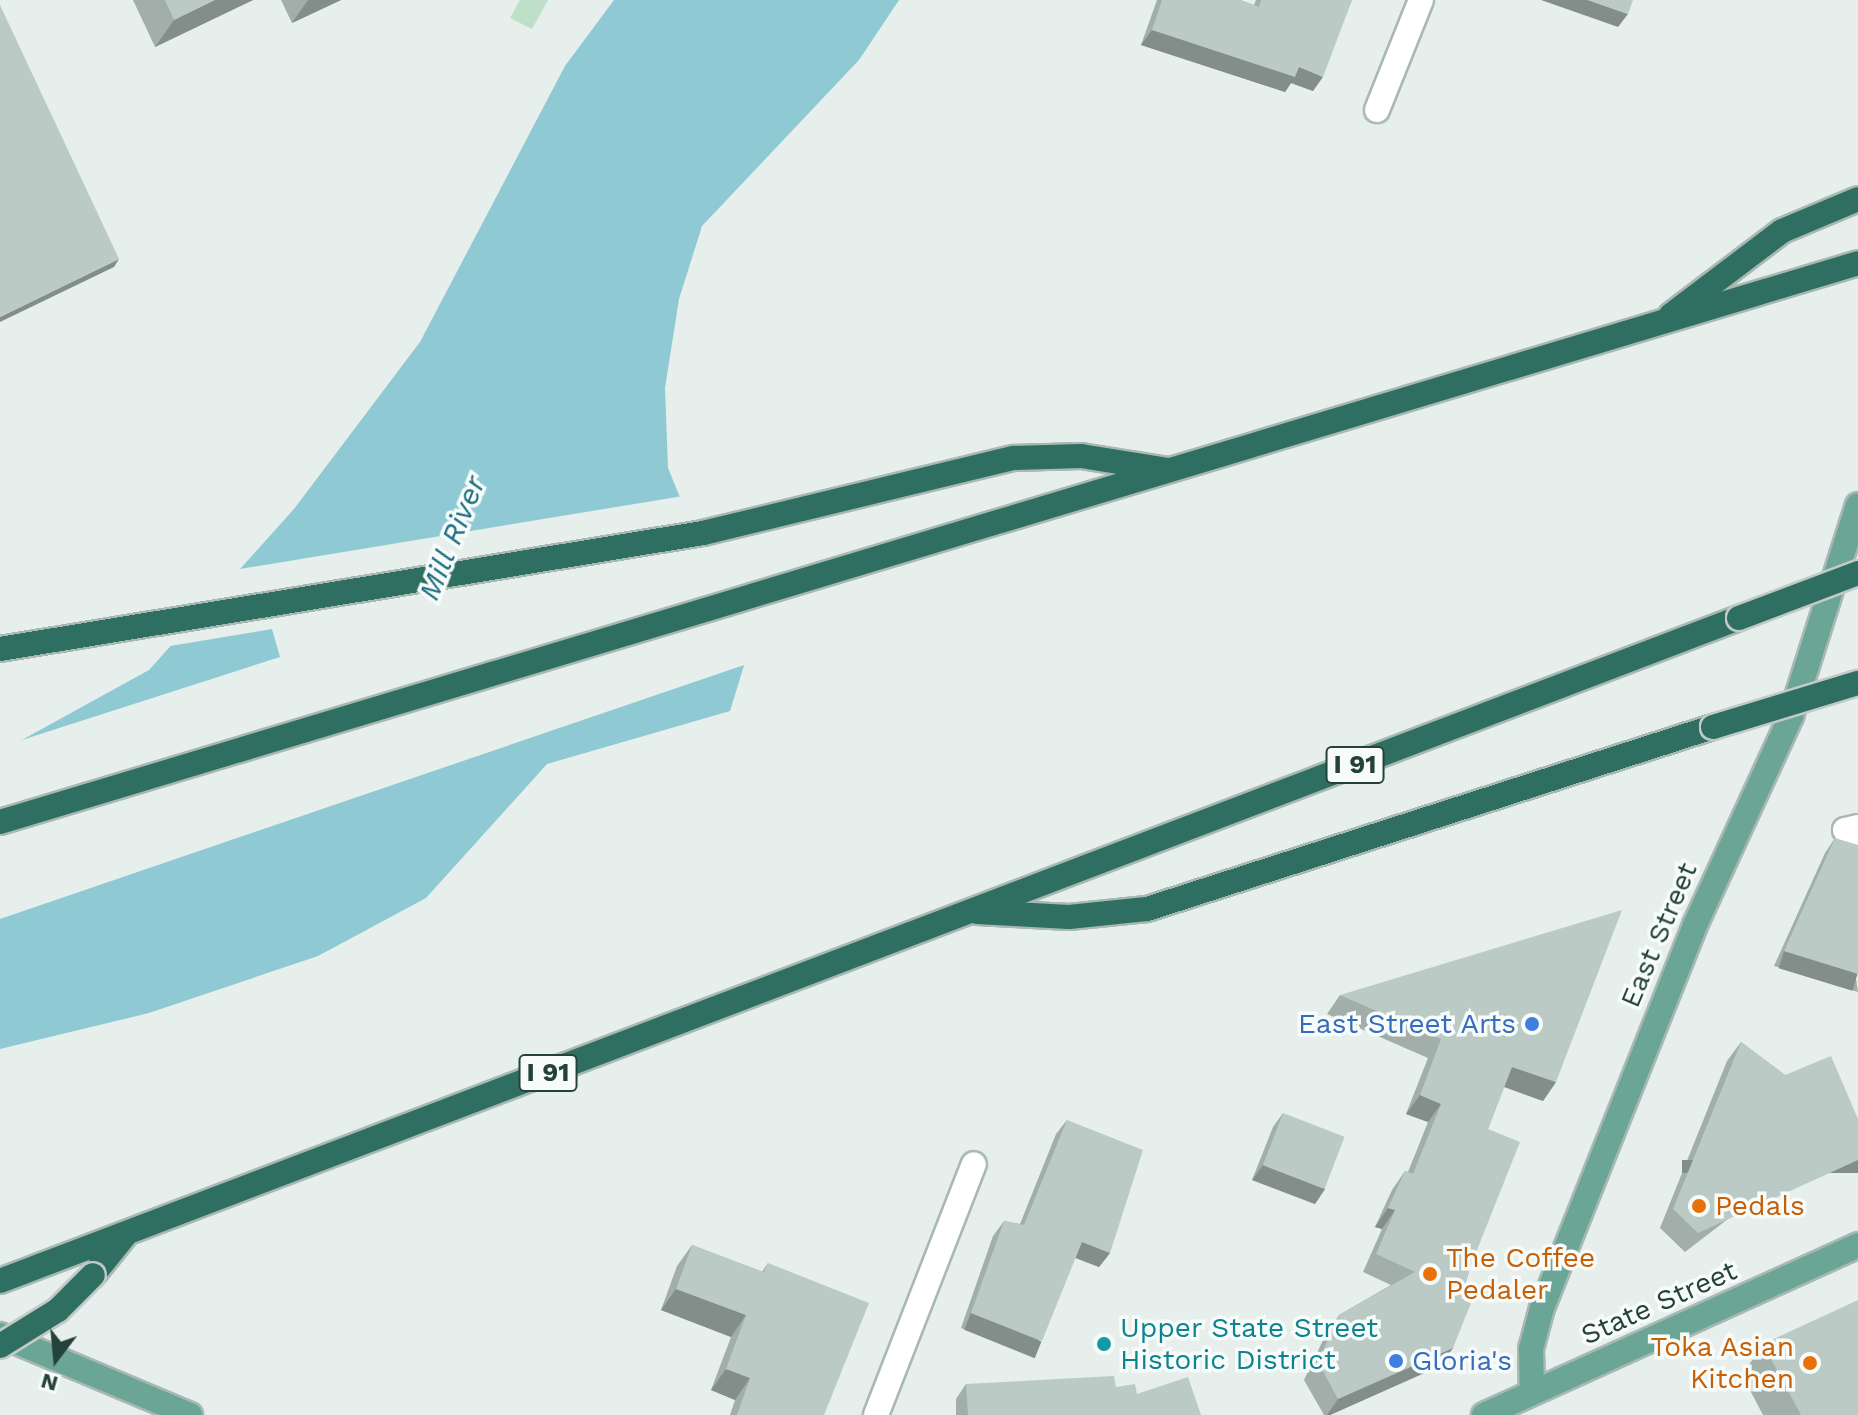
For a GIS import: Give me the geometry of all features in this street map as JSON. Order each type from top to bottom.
[{"type":"highway","points":[[1661,323],[1782,231],[1858,199]]},
{"type":"highway","points":[[0,822],[1857,263]]},
{"type":"highway","points":[[0,649],[730,528],[1014,458],[1081,456],[1169,470]]},
{"type":"highway","name":"I 91","points":[[0,1281],[1858,573]]},
{"type":"highway","points":[[970,912],[1069,917],[1147,909],[1858,683]]},
{"type":"highway","points":[[0,1346],[58,1310],[93,1275],[126,1234]]},
{"type":"main road","name":"East Street","points":[[1532,1393],[1531,1349],[1542,1308],[1695,925],[1791,716],[1858,505]]},
{"type":"main road","name":"State Street","points":[[1484,1415],[1858,1245]]},
{"type":"main road","points":[[0,1335],[190,1415]]},
{"type":"street","points":[[1377,110],[1421,0]]},
{"type":"street","points":[[876,1415],[974,1164]]},
{"type":"green space","points":[[520,0],[548,0],[532,29],[510,18]]},
{"type":"water","name":"Mill River","points":[[614,0],[899,0],[859,60],[702,226],[679,299],[665,388],[668,468],[746,659],[730,711],[547,764],[426,898],[318,956],[149,1013],[0,1049],[0,752],[149,670],[294,509],[420,342],[565,66]]},
{"type":"pier","points":[[683,496],[750,663],[0,919],[0,747],[280,657],[272,629],[164,647],[234,570]]},
{"type":"building","points":[[165,0],[215,0],[174,20]]},
{"type":"building","points":[[1162,0],[1240,0],[1259,7],[1261,0],[1352,0],[1323,77],[1299,67],[1295,77],[1152,30]]},
{"type":"building","points":[[1588,0],[1633,0],[1628,14]]},
{"type":"building","points":[[0,5],[119,259],[0,317]]},
{"type":"building","points":[[1835,838],[1858,845],[1858,974],[1784,951]]},
{"type":"building","points":[[1622,910],[1556,1082],[1512,1067],[1488,1129],[1520,1142],[1471,1265],[1461,1298],[1471,1303],[1453,1348],[1338,1399],[1318,1362],[1339,1315],[1415,1272],[1376,1254],[1395,1210],[1388,1208],[1405,1171],[1413,1174],[1441,1104],[1420,1095],[1441,1039],[1340,995]]},
{"type":"building","points":[[1741,1042],[1785,1075],[1831,1056],[1858,1119],[1858,1160],[1698,1233],[1673,1209]]},
{"type":"building","points":[[1283,1113],[1345,1137],[1325,1189],[1263,1165]]},
{"type":"building","points":[[1067,1120],[1143,1150],[1110,1253],[1082,1242],[1042,1341],[971,1313],[1004,1221],[1024,1225]]},
{"type":"building","points":[[692,1245],[764,1272],[768,1263],[869,1303],[824,1415],[737,1415],[750,1378],[726,1369],[746,1315],[676,1289]]},
{"type":"building","points":[[1858,1300],[1858,1415],[1801,1415],[1763,1344]]},
{"type":"building","points":[[1114,1376],[1116,1387],[1135,1384],[1137,1394],[1188,1377],[1201,1415],[968,1415],[966,1384]]},
{"type":"place","name":"East Street Arts","points":[[1532,1024]]},
{"type":"place","name":"Pedals","points":[[1699,1206]]},
{"type":"place","name":"The Coffee Pedaler","points":[[1430,1274]]},
{"type":"place","name":"Upper State Street Historic District","points":[[1104,1344]]},
{"type":"place","name":"Gloria's","points":[[1396,1361]]},
{"type":"place","name":"Toka Asian Kitchen","points":[[1810,1363]]}]
